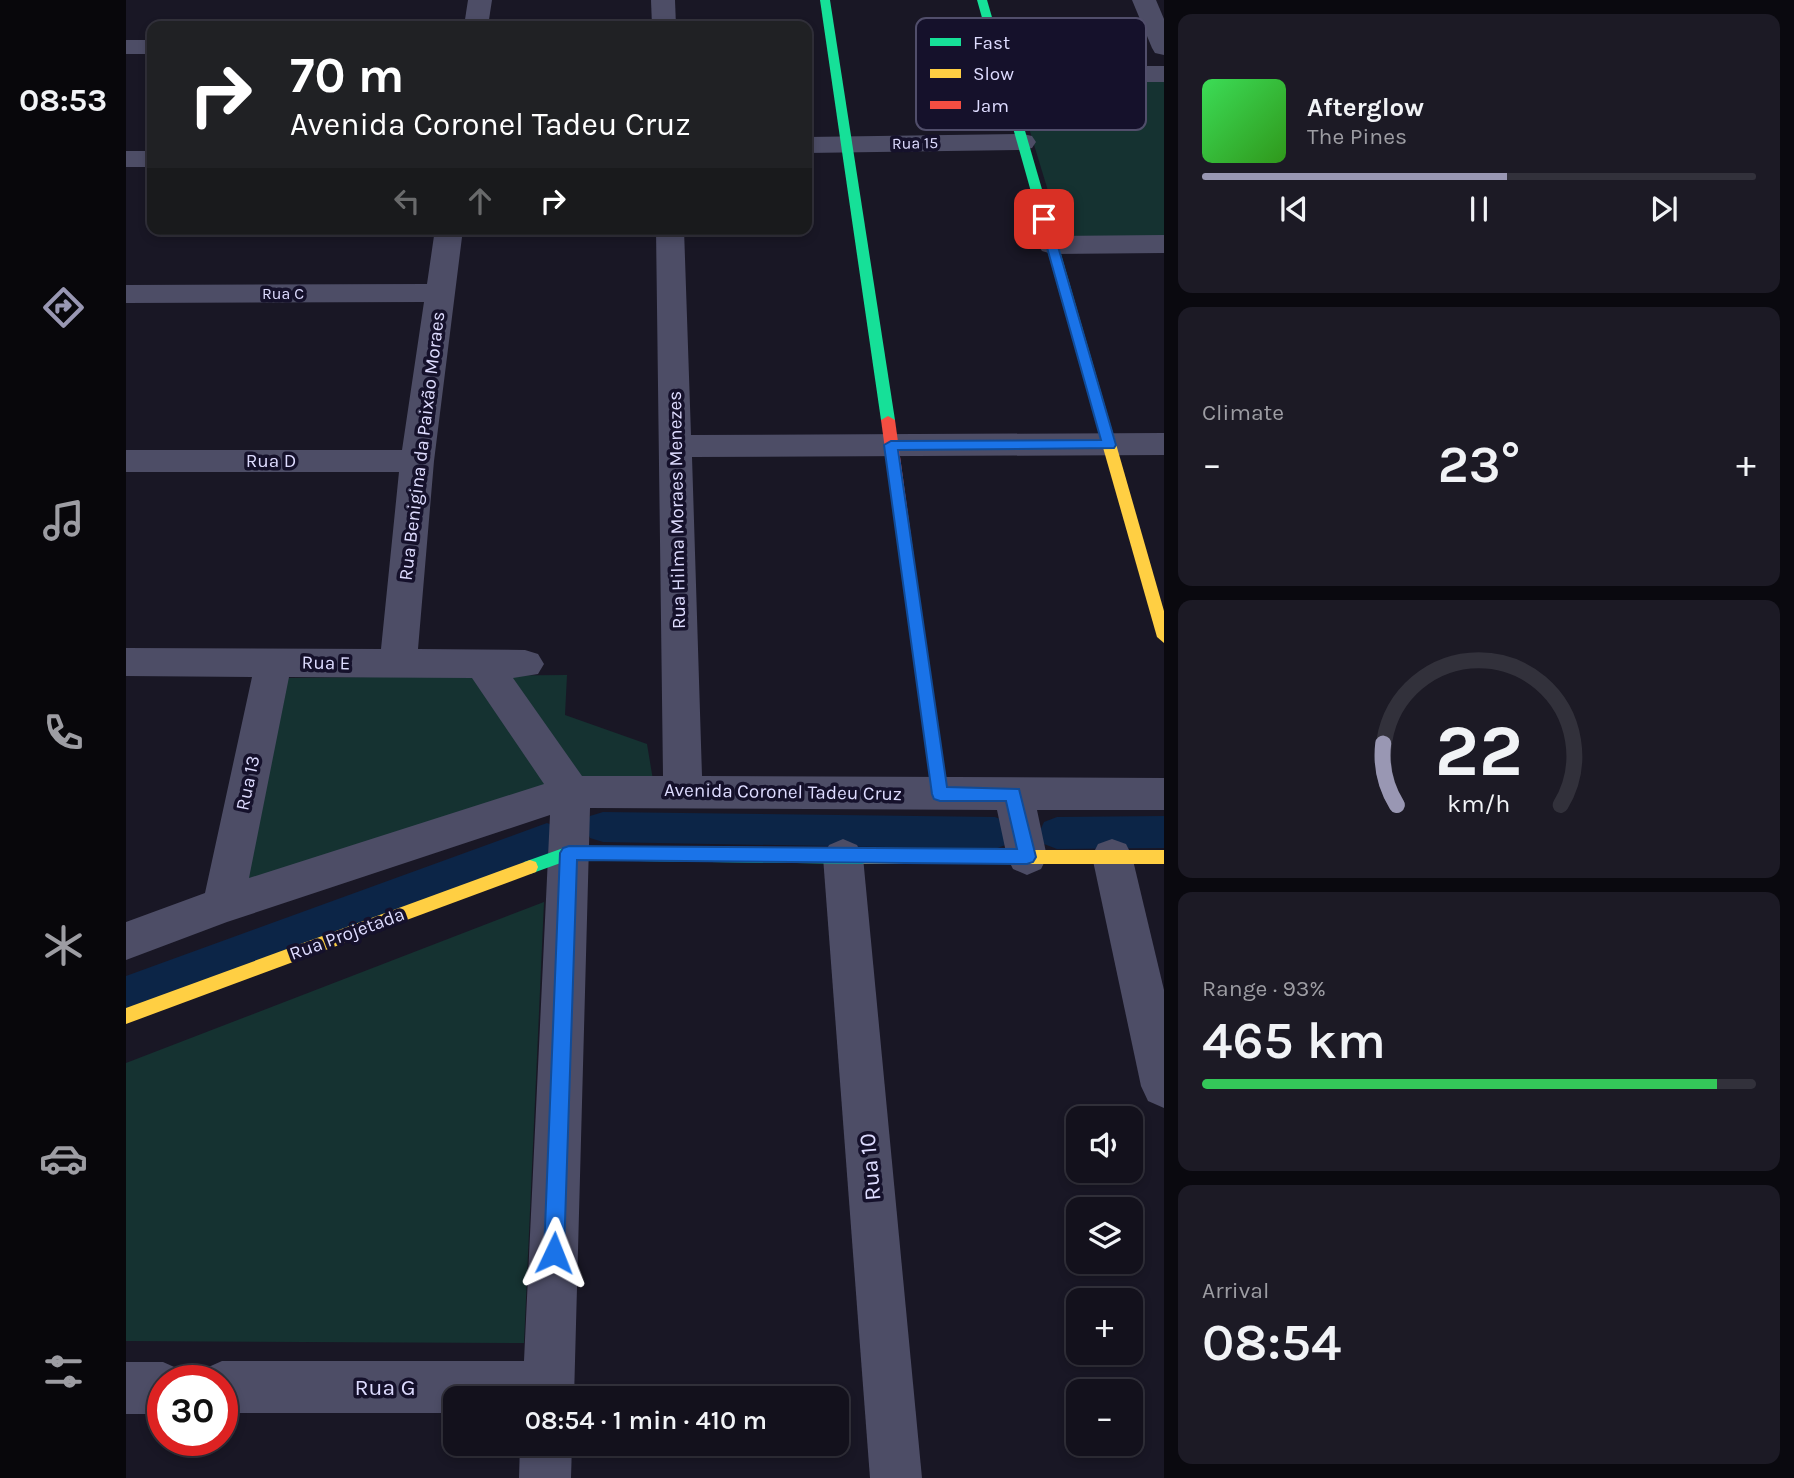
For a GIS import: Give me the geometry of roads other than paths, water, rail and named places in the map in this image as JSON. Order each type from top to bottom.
[{"type":"street","points":[[477,21],[480,0]]},
{"type":"street","points":[[663,0],[664,21]]},
{"type":"street","points":[[825,0],[940,794]]},
{"type":"street","points":[[982,0],[987,18]]},
{"type":"street","points":[[1144,0],[1164,48]]},
{"type":"street","points":[[126,47],[147,47]]},
{"type":"street","points":[[1146,74],[1164,74]]},
{"type":"street","points":[[1020,130],[1164,637]]},
{"type":"street","name":"Rua 15","points":[[812,145],[1023,142]]},
{"type":"street","points":[[126,159],[147,159]]},
{"type":"street","name":"Rua Benigina da Paixão Moraes","points":[[398,664],[417,461],[448,235]]},
{"type":"street","name":"Rua Hilma Moraes Menezes","points":[[670,235],[683,791]]},
{"type":"street","points":[[1052,245],[1164,244]]},
{"type":"street","name":"Rua C","points":[[126,294],[440,293]]},
{"type":"street","points":[[675,446],[1164,444]]},
{"type":"street","name":"Rua D","points":[[126,461],[417,461]]},
{"type":"street","name":"Rua E","points":[[126,662],[525,664]]},
{"type":"street","name":"Rua 13","points":[[212,909],[274,663]]},
{"type":"street","points":[[482,664],[571,792],[548,1386]]},
{"type":"street","points":[[126,941],[212,909],[571,792]]},
{"type":"street","name":"Avenida Coronel Tadeu Cruz","points":[[571,792],[1164,794]]},
{"type":"street","points":[[1013,794],[1027,857]]},
{"type":"street","points":[[569,853],[843,857],[1164,857]]},
{"type":"street","name":"Rua Projetada","points":[[126,1016],[569,853]]},
{"type":"street","points":[[1112,856],[1164,1086]]},
{"type":"street","name":"Rua 10","points":[[843,857],[896,1478]]},
{"type":"street","points":[[126,913],[212,909]]},
{"type":"street","name":"Rua G","points":[[238,1387],[443,1390]]},
{"type":"street","points":[[126,1388],[147,1388]]},
{"type":"street","points":[[545,1478],[546,1456]]},
{"type":"waterway","points":[[603,827],[995,833]]},
{"type":"waterway","points":[[1057,833],[1164,832]]},
{"type":"waterway","points":[[126,994],[547,839]]}]
